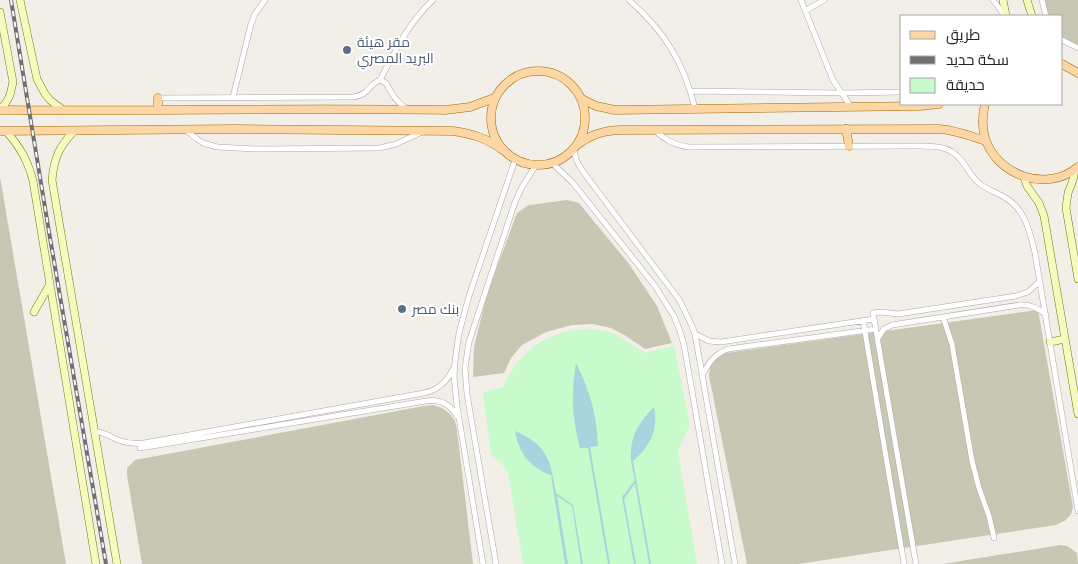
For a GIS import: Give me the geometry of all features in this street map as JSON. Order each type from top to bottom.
[{"type":"main road","points":[[1063,65],[1078,73]]},
{"type":"main road","points":[[503,150],[495,138],[491,125],[491,111],[494,98],[502,86],[512,78],[525,72],[538,70],[552,72],[564,78],[574,87],[582,99],[585,123],[582,136],[575,148]]},
{"type":"main road","points":[[158,98],[158,110]]},
{"type":"main road","points":[[0,110],[458,109],[470,107],[494,98]]},
{"type":"main road","points":[[582,99],[596,106],[608,109],[930,105]]},
{"type":"main road","points":[[984,105],[982,115],[986,141],[995,156],[1008,169],[1024,177],[1044,180],[1065,175],[1076,168]]},
{"type":"main road","points":[[3,131],[237,129],[453,131],[480,136],[492,142],[515,160],[536,165],[552,164],[589,137],[609,130],[950,130],[986,141]]},
{"type":"main road","points":[[846,129],[849,146]]},
{"type":"street","points":[[20,0],[40,87],[50,100],[63,110]]},
{"type":"street","points":[[233,98],[251,24],[255,14],[265,0]]},
{"type":"street","points":[[158,98],[356,96],[366,93],[375,82],[380,80],[416,17],[434,0]]},
{"type":"street","points":[[629,0],[649,18],[667,40],[684,73],[695,108]]},
{"type":"street","points":[[801,0],[833,80],[851,106]]},
{"type":"street","points":[[805,11],[824,0]]},
{"type":"street","points":[[993,0],[1004,15]]},
{"type":"street","points":[[1003,0],[1005,15]]},
{"type":"street","points":[[1027,0],[1032,15]]},
{"type":"street","points":[[1042,0],[1046,15]]},
{"type":"street","points":[[0,12],[12,82],[10,95],[0,110]]},
{"type":"street","points":[[1063,40],[1078,48]]},
{"type":"street","points":[[380,80],[386,82],[394,98],[408,109]]},
{"type":"street","points":[[691,91],[900,92]]},
{"type":"street","points":[[186,130],[197,139],[217,147],[258,149],[380,148],[396,144],[425,130]]},
{"type":"street","points":[[654,130],[670,142],[688,147],[937,146],[953,152],[960,158],[975,180],[1007,199],[1020,211],[1032,240],[1078,511]]},
{"type":"street","points":[[3,131],[20,148],[30,167],[96,564]]},
{"type":"street","points":[[74,131],[64,141],[57,153],[53,166],[52,180],[117,564]]},
{"type":"street","points":[[575,148],[574,154],[584,173],[680,301],[689,317],[695,334],[735,564]]},
{"type":"street","points":[[94,432],[102,432],[128,442],[144,443],[429,392],[440,386],[448,378],[454,367],[459,333],[467,304],[515,160]]},
{"type":"street","points":[[552,164],[573,183],[655,286],[674,316],[680,330],[686,353],[722,564]]},
{"type":"street","points":[[496,564],[467,394],[466,355],[515,202],[536,165]]},
{"type":"street","points":[[1076,168],[1068,193],[1066,208],[1078,279]]},
{"type":"street","points":[[1024,177],[1044,216],[1078,414]]},
{"type":"street","points":[[695,334],[709,341],[722,342],[863,320],[881,312],[898,314],[1016,296],[1028,292],[1040,281]]},
{"type":"street","points":[[34,312],[50,284]]},
{"type":"street","points":[[878,338],[884,329],[892,325],[1023,305],[1036,308],[1046,315]]},
{"type":"street","points":[[874,316],[916,564]]},
{"type":"street","points":[[943,317],[951,339],[972,461],[994,538]]},
{"type":"street","points":[[863,320],[904,564]]},
{"type":"street","points":[[702,374],[712,359],[728,349],[876,329]]},
{"type":"street","points":[[1050,342],[1065,339]]},
{"type":"street","points":[[455,361],[455,391],[483,564]]},
{"type":"street","points":[[140,448],[430,400],[440,401],[448,406],[455,412],[460,421]]},
{"type":"street","points":[[289,417],[290,423]]},
{"type":"street","points":[[276,419],[277,426]]},
{"type":"shaded area","points":[[1040,0],[1078,0],[1078,49],[1063,38],[1063,15],[1048,15]]},
{"type":"shaded area","points":[[0,177],[66,564],[0,564]]},
{"type":"shaded area","points":[[567,200],[579,203],[629,264],[657,306],[672,343],[645,349],[611,328],[593,324],[572,325],[546,332],[522,345],[511,358],[504,373],[473,377],[474,347],[487,294],[517,213],[529,205]]},
{"type":"shaded area","points":[[1038,310],[1073,507],[1071,514],[1066,520],[1056,525],[798,564],[747,564],[709,376],[712,363],[717,357],[726,353]]},
{"type":"shaded area","points":[[433,405],[442,408],[455,421],[473,564],[142,564],[127,475],[127,468],[135,460]]},
{"type":"shaded area","points":[[1060,545],[1067,546],[1077,553],[1078,564],[943,564]]},
{"type":"green space","points":[[586,329],[613,333],[646,353],[674,346],[690,424],[678,451],[697,564],[523,564],[508,473],[502,464],[491,455],[483,392],[503,387],[517,363],[536,345],[559,334]]},
{"type":"water","points":[[576,363],[589,393],[596,424],[598,446],[590,447],[610,564],[608,564],[588,448],[580,448],[575,426],[573,385]]},
{"type":"water","points":[[654,407],[655,423],[652,437],[644,450],[633,461],[651,564],[649,564],[635,483],[624,499],[636,564],[634,564],[622,497],[635,480],[631,459],[631,445],[635,433],[641,422]]},
{"type":"water","points":[[515,431],[526,436],[541,448],[552,471],[556,493],[573,505],[583,564],[581,564],[572,506],[557,496],[568,564],[565,564],[551,475],[537,468],[526,458],[519,446]]},
{"type":"railway","points":[[11,0],[106,564]]},
{"type":"place","name":"مقر هيئة البريد المصري","points":[[347,50]]},
{"type":"place","name":"بنك مصر","points":[[402,309]]}]
